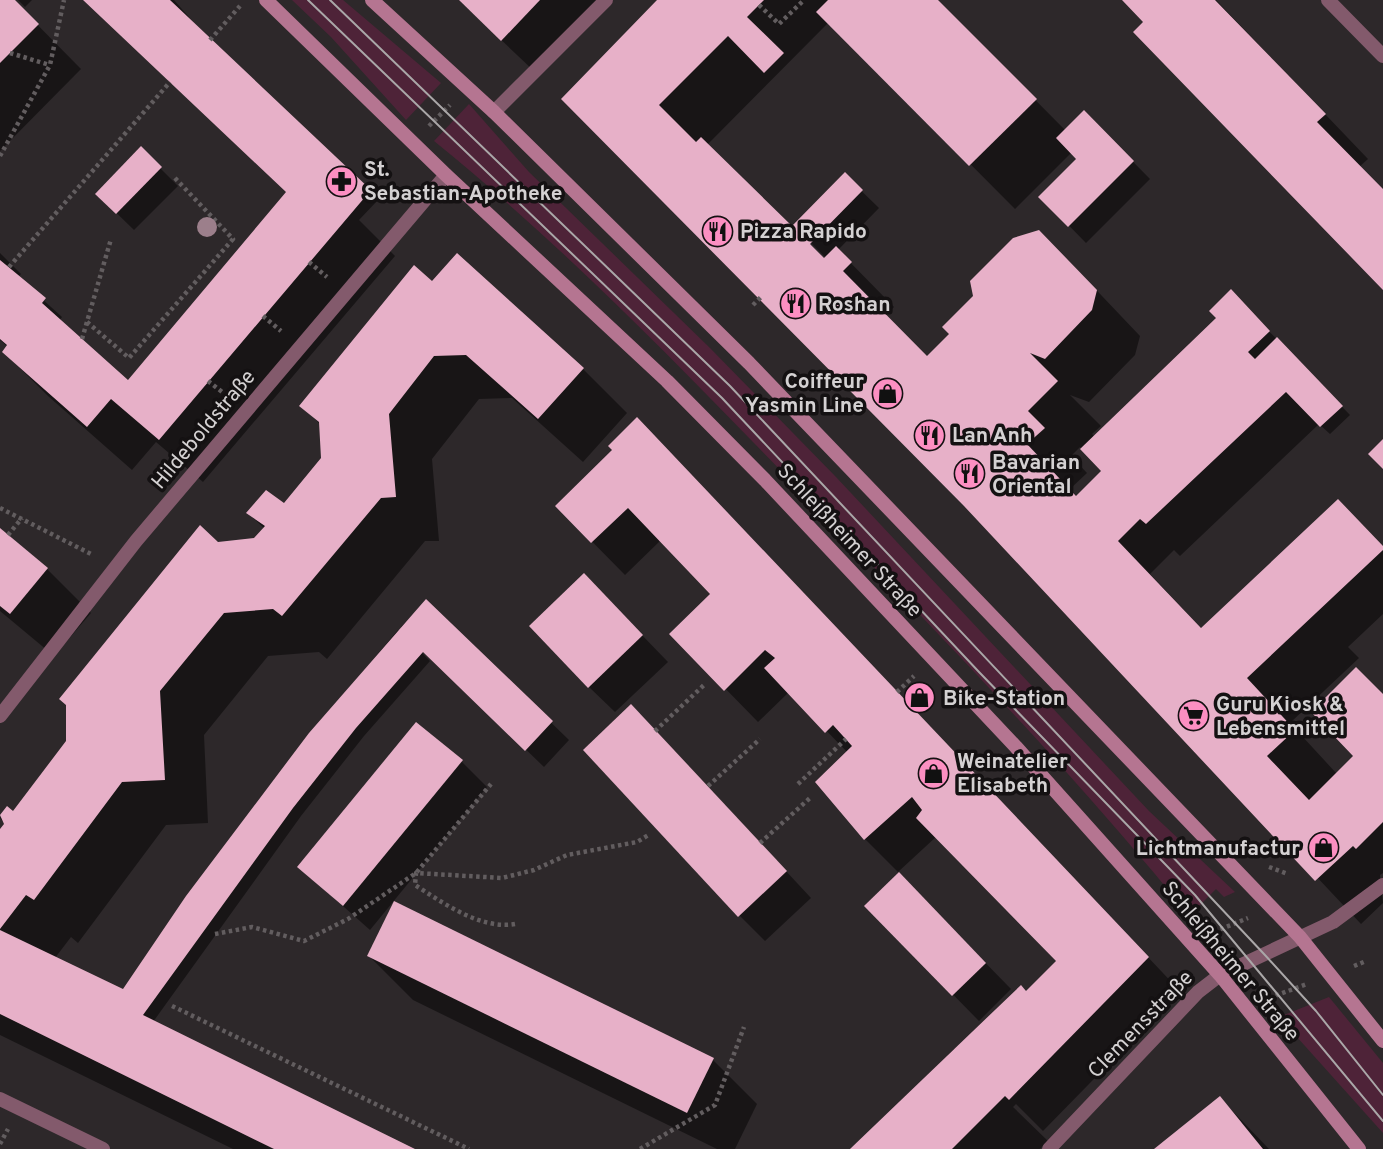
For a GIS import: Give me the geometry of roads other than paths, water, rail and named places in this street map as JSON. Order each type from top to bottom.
[{"type":"main road","name":"Schleißheimer Straße","points":[[266,0],[446,175],[667,381],[765,481],[1016,747],[1220,975],[1359,1149]]},
{"type":"main road","points":[[372,0],[467,86],[749,363],[1300,937],[1383,1041]]},
{"type":"street","points":[[494,112],[606,0]]},
{"type":"street","points":[[1328,0],[1383,56]]},
{"type":"street","name":"Hildeboldstraße","points":[[0,716],[117,566],[446,175]]},
{"type":"street","name":"Clemensstraße","points":[[1049,1149],[1198,992],[1220,975],[1333,922],[1383,885]]},
{"type":"street","points":[[0,1099],[103,1149]]},
{"type":"tram line","points":[[308,0],[722,398],[979,672],[1195,895],[1383,1121]]},
{"type":"tram line","points":[[330,0],[730,386],[1264,954],[1316,1011],[1383,1095]]},
{"type":"place","name":"St. Sebastian-Apotheke","points":[[341,181]]},
{"type":"place","name":"Pizza Rapido","points":[[717,231]]},
{"type":"place","name":"Roshan","points":[[795,304]]},
{"type":"place","name":"Coiffeur Yasmin Line","points":[[887,393]]},
{"type":"place","name":"Lan Anh","points":[[929,435]]},
{"type":"place","name":"Bavarian Oriental","points":[[969,474]]},
{"type":"place","name":"Bike-Station","points":[[920,698]]},
{"type":"place","name":"Guru Kiosk & Lebensmittel","points":[[1193,716]]},
{"type":"place","name":"Weinatelier Elisabeth","points":[[934,773]]},
{"type":"place","name":"Lichtmanufactur","points":[[1323,848]]}]
